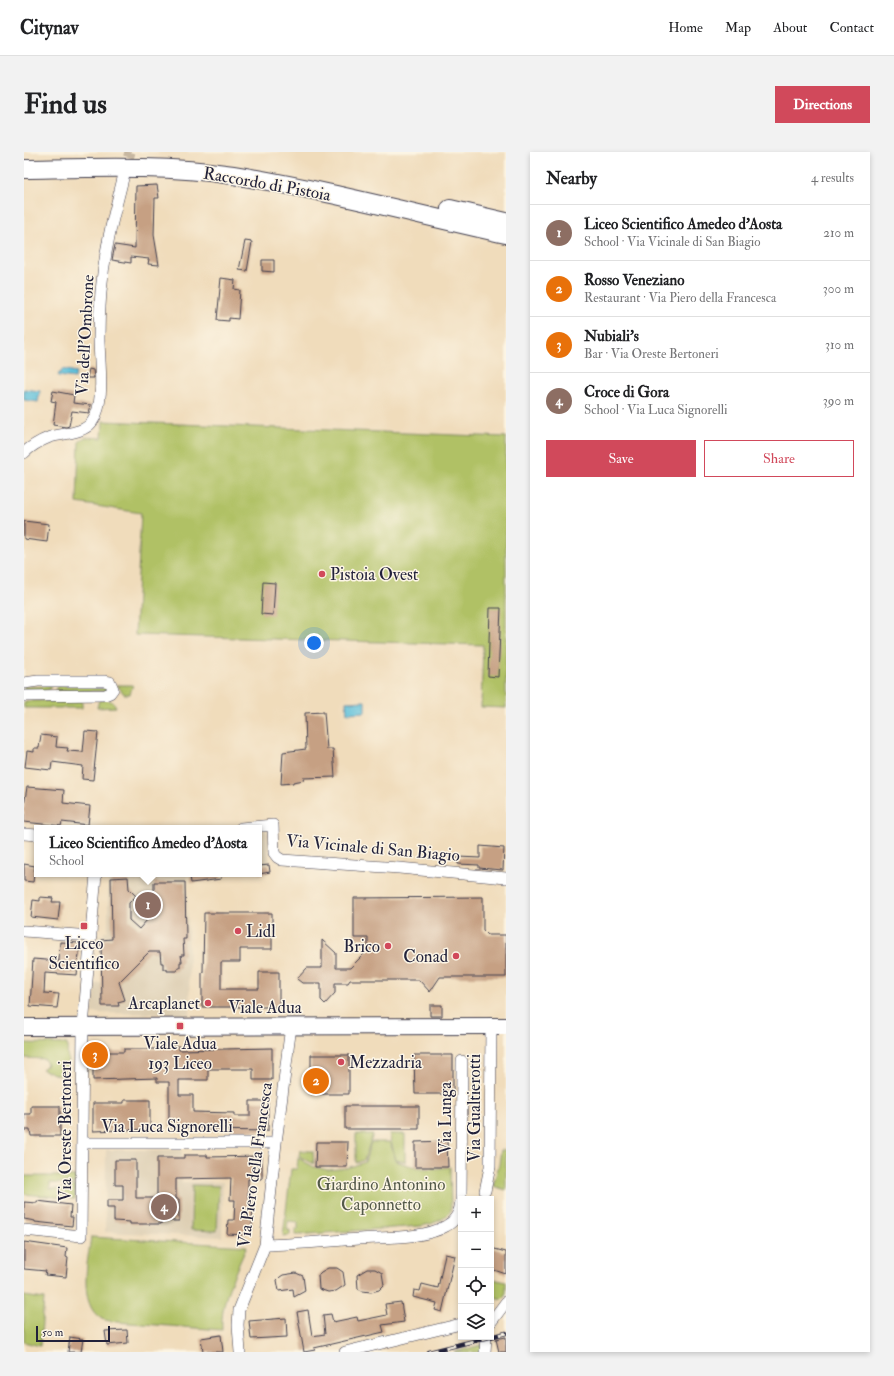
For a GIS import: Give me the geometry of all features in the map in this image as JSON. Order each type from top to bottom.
[{"type":"highway","name":"Raccordo di Pistoia","points":[[24,158],[147,157],[236,165],[364,190],[506,222]]},
{"type":"highway","name":"Raccordo di Pistoia","points":[[24,169],[144,168],[233,175],[361,200],[506,234]]},
{"type":"main road","name":"Viale Adua","points":[[24,1027],[499,1026]]},
{"type":"street","name":"Via dell'Ombrone","points":[[24,453],[34,444],[85,428],[91,423],[97,413],[100,393],[100,318],[103,280],[108,242],[124,174]]},
{"type":"street","points":[[24,683],[38,681],[106,681],[110,682],[113,687],[112,692],[105,695],[24,696]]},
{"type":"street","points":[[52,681],[52,696]]},
{"type":"street","name":"Via Vicinale di San Biagio","points":[[262,826],[273,825],[274,853],[279,859],[506,878]]},
{"type":"street","points":[[24,834],[34,835]]},
{"type":"street","points":[[83,1026],[96,877]]},
{"type":"street","points":[[24,931],[91,936]]},
{"type":"street","name":"Via Oreste Bertoneri","points":[[24,1230],[81,1236],[83,1026]]},
{"type":"street","name":"Via Piero della Francesca","points":[[240,1352],[238,1318],[240,1307],[265,1245],[291,1026]]},
{"type":"street","name":"Via Gualtierotti","points":[[485,1191],[490,1167],[499,1026]]},
{"type":"street","name":"Via Lunga","points":[[461,1196],[462,1061]]},
{"type":"street","name":"Via Luca Signorelli","points":[[82,1143],[276,1143]]},
{"type":"street","name":"Via Lunga","points":[[265,1245],[429,1233],[446,1226],[458,1214]]},
{"type":"street","points":[[494,1316],[506,1302]]},
{"type":"street","points":[[345,1352],[458,1325]]},
{"type":"street","points":[[485,1352],[486,1340]]},
{"type":"shaded area","points":[[262,830],[268,833],[270,864],[262,865]]},
{"type":"shaded area","points":[[187,877],[190,1014],[92,1013],[95,984],[102,983],[100,940],[97,940],[97,935],[104,935],[104,932],[108,931],[108,878]]},
{"type":"shaded area","points":[[106,1150],[182,1150],[182,1182],[223,1182],[222,1237],[105,1232]]},
{"type":"green space","name":"Pistoia Ovest","points":[[103,421],[506,437],[506,708],[481,707],[483,645],[135,635],[141,513],[77,503],[79,442],[85,437],[102,438]]},
{"type":"green space","points":[[106,685],[109,691],[55,691],[57,686]]},
{"type":"green space","points":[[117,685],[133,685],[130,694],[124,694]]},
{"type":"green space","points":[[51,686],[49,690],[24,695],[24,687]]},
{"type":"green space","points":[[82,700],[82,708],[24,708],[24,702],[26,701]]},
{"type":"green space","points":[[99,700],[111,701],[116,707],[97,708]]},
{"type":"green space","points":[[24,1043],[67,1044],[68,1067],[59,1076],[42,1069],[47,1063],[44,1059],[24,1058]]},
{"type":"green space","points":[[356,1134],[373,1134],[364,1160],[356,1163]]},
{"type":"green space","points":[[389,1134],[405,1134],[405,1162],[396,1160]]},
{"type":"green space","name":"Giardino Antonino Caponnetto","points":[[371,1142],[390,1142],[396,1161],[404,1164],[423,1168],[450,1167],[451,1211],[437,1222],[421,1226],[295,1235],[295,1230],[298,1230],[298,1222],[288,1221],[287,1230],[290,1230],[290,1235],[283,1236],[291,1169],[297,1169],[298,1158],[314,1167],[328,1170],[347,1168],[365,1162]]},
{"type":"green space","points":[[501,1150],[506,1150],[506,1190],[493,1186]]},
{"type":"green space","points":[[300,1151],[313,1151],[314,1164],[299,1156]]},
{"type":"green space","points":[[24,1176],[75,1176],[75,1184],[50,1183],[50,1189],[65,1189],[65,1186],[75,1186],[75,1199],[24,1194]]},
{"type":"green space","points":[[192,1185],[219,1186],[217,1231],[191,1230]]},
{"type":"green space","points":[[91,1237],[247,1246],[226,1297],[222,1319],[222,1330],[117,1322],[102,1319],[94,1312],[89,1303],[87,1293],[86,1281]]},
{"type":"green space","points":[[494,1279],[506,1282],[506,1295],[502,1299],[494,1297]]},
{"type":"green space","points":[[24,1296],[44,1299],[40,1346],[24,1342]]},
{"type":"green space","points":[[482,1345],[481,1352],[454,1352]]},
{"type":"water","points":[[62,369],[76,372],[75,378],[58,376]]},
{"type":"water","points":[[24,389],[40,391],[38,402],[24,400]]},
{"type":"water","points":[[365,701],[365,712],[347,713],[346,702]]},
{"type":"building","points":[[157,185],[159,198],[155,198],[154,235],[159,265],[148,264],[149,259],[131,257],[131,263],[112,260],[115,245],[135,248],[136,186]]},
{"type":"building","points":[[245,241],[252,242],[247,271],[239,270]]},
{"type":"building","points":[[262,260],[274,260],[274,272],[262,271]]},
{"type":"building","points":[[221,278],[235,280],[234,289],[240,290],[238,319],[229,318],[229,321],[217,320]]},
{"type":"building","points":[[89,369],[93,370],[94,378],[87,378]]},
{"type":"building","points":[[53,391],[74,395],[73,403],[91,405],[89,413],[72,411],[69,426],[53,425],[56,402],[51,401]]},
{"type":"building","points":[[24,521],[49,524],[47,542],[24,539]]},
{"type":"building","points":[[263,582],[275,583],[273,615],[261,614]]},
{"type":"building","points":[[490,608],[501,608],[498,677],[488,676]]},
{"type":"building","points":[[324,712],[327,749],[333,749],[335,777],[303,778],[304,780],[281,784],[283,752],[306,749],[305,713]]},
{"type":"building","points":[[85,731],[98,732],[93,780],[82,779],[83,766],[52,762],[51,770],[25,767],[27,751],[34,752],[34,748],[39,748],[41,735],[57,737],[56,747],[68,748],[67,751],[83,752]]},
{"type":"building","points":[[27,787],[64,790],[63,803],[90,806],[88,825],[62,822],[61,825],[52,825],[24,822],[24,806]]},
{"type":"building","points":[[480,846],[504,848],[503,870],[479,868],[479,865],[458,864],[458,857],[480,858]]},
{"type":"building","points":[[24,864],[34,866],[33,882],[24,881]]},
{"type":"building","points":[[269,865],[270,872],[262,873],[262,866]]},
{"type":"building","points":[[128,877],[129,889],[136,896],[129,903],[129,920],[139,929],[148,919],[148,894],[154,894],[154,882],[185,882],[186,939],[183,939],[184,955],[181,955],[182,962],[180,962],[180,968],[177,968],[177,971],[167,971],[167,969],[163,969],[160,952],[149,952],[119,982],[125,1000],[118,1002],[119,1006],[102,1006],[101,940],[112,939],[111,878]]},
{"type":"building","points":[[190,877],[221,877],[221,879],[191,883]]},
{"type":"building","points":[[40,897],[53,898],[52,902],[60,902],[58,920],[31,917],[33,900],[40,901]]},
{"type":"building","points":[[483,897],[483,930],[488,935],[506,935],[506,977],[440,977],[430,992],[419,980],[350,980],[348,983],[335,983],[335,993],[325,1004],[321,1000],[321,983],[302,983],[297,979],[307,968],[322,968],[322,940],[336,953],[336,968],[350,968],[368,950],[368,938],[354,938],[354,898]]},
{"type":"building","points":[[204,913],[272,913],[272,949],[240,949],[240,962],[221,962],[221,989],[259,989],[259,972],[279,972],[279,1007],[202,1007]]},
{"type":"building","points":[[60,942],[80,943],[77,975],[45,973],[44,993],[59,994],[57,1008],[30,1006],[33,959],[59,961]]},
{"type":"building","points":[[430,1005],[442,1005],[442,1016],[430,1016]]},
{"type":"building","points":[[158,1046],[179,1046],[179,1050],[272,1048],[272,1080],[253,1080],[253,1069],[208,1069],[208,1080],[179,1080],[179,1095],[193,1095],[193,1112],[234,1113],[234,1116],[250,1116],[250,1101],[268,1101],[268,1131],[205,1130],[205,1128],[169,1127],[169,1082],[157,1082],[157,1078],[93,1080],[93,1052],[124,1052],[124,1049],[158,1049]]},
{"type":"building","points":[[311,1055],[349,1055],[349,1094],[311,1094]]},
{"type":"building","points":[[414,1055],[453,1055],[453,1094],[415,1094]]},
{"type":"building","points":[[124,1100],[150,1100],[150,1129],[93,1131],[93,1103],[124,1103]]},
{"type":"building","points":[[31,1106],[60,1106],[60,1136],[31,1136],[30,1130],[24,1130],[24,1114],[31,1114]]},
{"type":"building","points":[[345,1106],[419,1106],[419,1129],[345,1129]]},
{"type":"building","points":[[447,1141],[448,1167],[415,1167],[415,1142]]},
{"type":"building","points":[[316,1142],[348,1142],[347,1167],[315,1167]]},
{"type":"building","points":[[184,1155],[207,1155],[207,1157],[262,1156],[262,1179],[248,1179],[248,1198],[253,1198],[252,1228],[246,1228],[246,1235],[227,1234],[228,1220],[234,1220],[235,1200],[230,1200],[231,1178],[176,1179],[176,1199],[179,1199],[179,1221],[161,1221],[161,1224],[130,1224],[130,1222],[114,1221],[114,1208],[107,1208],[107,1200],[123,1200],[123,1185],[115,1185],[115,1160],[136,1160],[136,1198],[157,1198],[157,1158],[184,1158]]},
{"type":"building","points":[[37,1201],[71,1205],[70,1217],[73,1217],[72,1226],[35,1222],[24,1219],[24,1202],[37,1203]]},
{"type":"building","points":[[24,1242],[67,1248],[66,1257],[68,1258],[66,1277],[45,1275],[46,1271],[24,1269]]},
{"type":"building","points":[[494,1249],[506,1252],[506,1274],[494,1270]]},
{"type":"building","points":[[445,1254],[455,1256],[442,1312],[435,1310],[437,1303],[413,1297],[414,1290],[420,1291],[422,1284],[438,1288]]},
{"type":"building","points":[[328,1268],[337,1268],[343,1272],[345,1285],[336,1291],[328,1292],[319,1289],[318,1275]]},
{"type":"building","points":[[367,1269],[375,1269],[382,1273],[384,1285],[379,1290],[371,1292],[358,1289],[357,1275]]},
{"type":"building","points":[[296,1273],[303,1276],[305,1291],[294,1297],[293,1289],[279,1291],[277,1280],[283,1275]]},
{"type":"building","points":[[401,1302],[404,1322],[382,1325],[384,1332],[314,1348],[315,1350],[304,1352],[297,1312],[308,1310],[312,1336],[325,1334],[323,1315],[331,1314],[333,1322],[357,1317],[358,1321],[387,1315],[385,1304]]},
{"type":"building","points":[[286,1318],[287,1337],[251,1339],[249,1321]]},
{"type":"building","points":[[127,1330],[128,1343],[107,1345],[105,1331]]},
{"type":"building","points":[[221,1335],[223,1352],[203,1352],[201,1338]]},
{"type":"building","points":[[70,1337],[83,1339],[81,1352],[68,1352]]},
{"type":"building","points":[[506,1337],[506,1352],[499,1352],[496,1339]]},
{"type":"tunnel","points":[[124,173],[130,152]]},
{"type":"railway","points":[[429,1352],[506,1333]]},
{"type":"place","name":"Pistoia Ovest","points":[[322,574]]},
{"type":"place","name":"Liceo Scientifico Amedeo d'Aosta","points":[[148,905]]},
{"type":"place","name":"Liceo Scientifico","points":[[84,926]]},
{"type":"place","name":"Lidl","points":[[238,931]]},
{"type":"place","name":"Brico","points":[[388,946]]},
{"type":"place","name":"Conad","points":[[456,956]]},
{"type":"place","name":"Arcaplanet","points":[[208,1003]]},
{"type":"place","name":"Viale Adua 193 Liceo","points":[[180,1026]]},
{"type":"place","name":"Nubiali's","points":[[95,1055]]},
{"type":"place","name":"Mezzadria","points":[[341,1062]]},
{"type":"place","name":"Rosso Veneziano","points":[[316,1081]]},
{"type":"place","name":"Croce di Gora","points":[[164,1207]]}]
